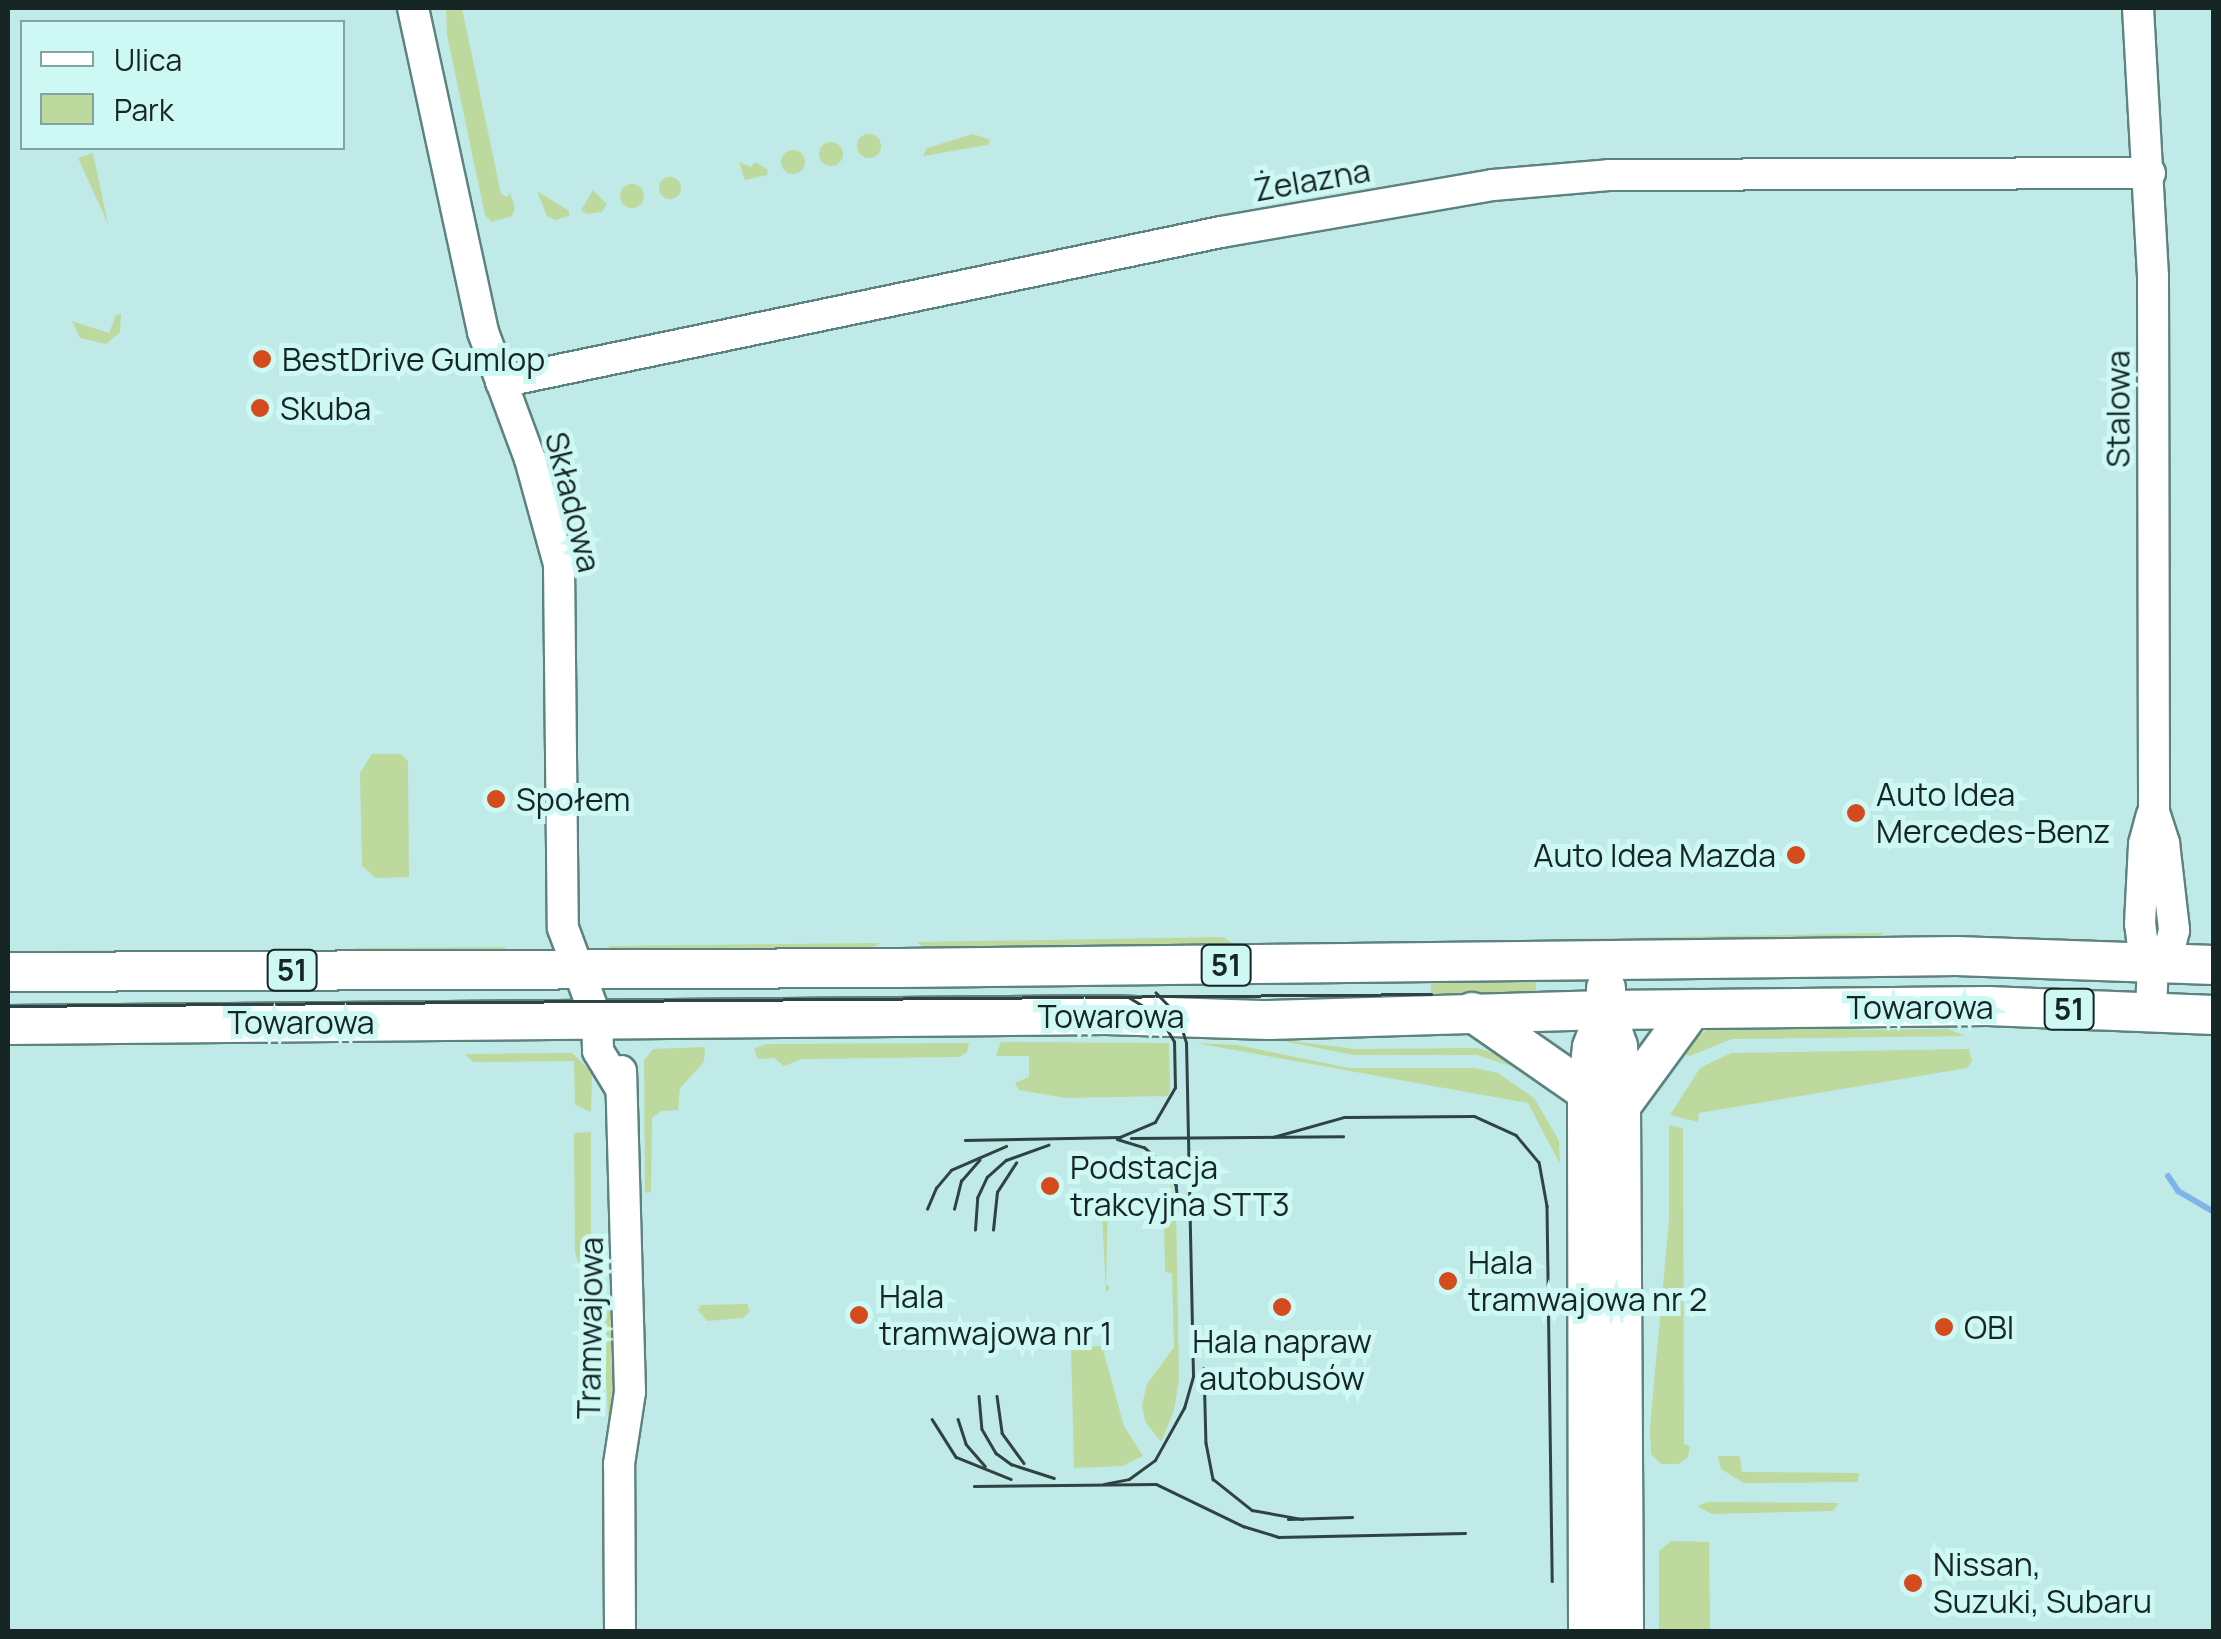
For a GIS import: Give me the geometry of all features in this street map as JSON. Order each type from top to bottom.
[{"type":"main road","name":"Towarowa","points":[[8,972],[1926,956],[2214,962]]},
{"type":"main road","points":[[1606,960],[1606,1010],[1592,1047],[1604,1099],[1624,1632]]},
{"type":"main road","name":"Towarowa","points":[[8,1025],[1088,1016],[1269,1020],[1472,1012],[1988,1006],[2214,1015]]},
{"type":"main road","points":[[1588,1632],[1604,1099],[1692,1008]]},
{"type":"main road","points":[[1472,1012],[1604,1099]]},
{"type":"street","name":"Składowa","points":[[412,8],[462,250],[501,382],[530,459],[558,564],[563,928],[596,1020]]},
{"type":"street","name":"Stalowa","points":[[2138,8],[2150,173],[2154,812],[2144,844],[2140,924],[2142,947],[2153,962],[2151,1012]]},
{"type":"street","name":"Żelazna","points":[[501,382],[1221,232],[1493,184],[1610,176],[2150,173]]},
{"type":"street","name":"Stalowa","points":[[2153,962],[2170,943],[2174,923],[2162,830],[2154,812]]},
{"type":"street","points":[[2174,923],[2189,943],[2214,962]]},
{"type":"street","points":[[2081,959],[2121,941],[2140,924]]},
{"type":"street","name":"Tramwajowa","points":[[596,1020],[598,1051],[620,1087],[626,1153],[630,1392],[619,1464],[620,1632]]},
{"type":"green space","points":[[446,8],[462,8],[501,194],[507,197],[510,193],[515,208],[512,216],[492,222],[485,215],[447,35]]},
{"type":"green space","points":[[869,134],[881,146],[869,158],[857,146]]},
{"type":"green space","points":[[973,134],[990,140],[988,145],[923,156],[927,148]]},
{"type":"green space","points":[[831,142],[843,154],[831,166],[819,154]]},
{"type":"green space","points":[[793,150],[805,162],[793,174],[781,162]]},
{"type":"green space","points":[[93,153],[108,224],[78,158]]},
{"type":"green space","points":[[739,162],[751,167],[755,162],[768,170],[767,175],[745,180]]},
{"type":"green space","points":[[670,177],[678,180],[678,196],[670,199],[662,196],[659,188],[662,180]]},
{"type":"green space","points":[[632,184],[644,196],[632,208],[620,196]]},
{"type":"green space","points":[[593,190],[607,204],[602,212],[587,214],[581,210]]},
{"type":"green space","points":[[537,191],[569,211],[569,216],[555,220],[547,216]]},
{"type":"green space","points":[[121,314],[120,332],[106,344],[80,338],[72,321],[109,333],[116,315]]},
{"type":"green space","points":[[372,754],[401,754],[408,761],[409,877],[376,878],[362,866],[360,773]]},
{"type":"green space","points":[[1883,933],[1877,940],[1560,942],[1566,939]]},
{"type":"green space","points":[[1223,937],[1236,945],[1297,944],[1270,950],[927,951],[917,942]]},
{"type":"green space","points":[[880,943],[866,952],[609,951],[609,946]]},
{"type":"green space","points":[[504,947],[512,955],[361,953],[355,948]]},
{"type":"green space","points":[[210,950],[173,958],[8,960],[8,951]]},
{"type":"green space","points":[[1536,974],[1536,999],[1282,1007],[1224,1000],[1431,998],[1431,976]]},
{"type":"green space","points":[[1768,1022],[1864,1030],[1948,1029],[1965,1036],[1732,1039],[1690,1056],[1677,1052],[1709,1028]]},
{"type":"green space","points":[[1268,1038],[1355,1049],[1478,1048],[1524,1063],[1520,1069],[1477,1055],[1354,1055]]},
{"type":"green space","points":[[1001,1042],[1169,1043],[1170,1090],[1168,1096],[1066,1098],[1019,1090],[1015,1083],[1029,1077],[1029,1056],[996,1056]]},
{"type":"green space","points":[[969,1043],[967,1052],[959,1057],[802,1059],[784,1066],[774,1058],[758,1059],[754,1049],[766,1044]]},
{"type":"green space","points":[[1195,1043],[1237,1045],[1349,1068],[1475,1068],[1498,1073],[1534,1098],[1559,1141],[1560,1164],[1528,1103]]},
{"type":"green space","points":[[705,1047],[704,1062],[680,1088],[678,1110],[661,1111],[652,1118],[651,1192],[645,1193],[644,1060],[653,1049]]},
{"type":"green space","points":[[1969,1049],[1972,1061],[1967,1068],[1699,1113],[1698,1122],[1670,1115],[1700,1068],[1731,1053]]},
{"type":"green space","points":[[572,1053],[592,1072],[591,1112],[575,1105],[574,1061],[473,1062],[465,1054]]},
{"type":"green space","points":[[1669,1125],[1683,1128],[1684,1444],[1690,1446],[1688,1457],[1679,1464],[1661,1464],[1651,1454],[1650,1427],[1669,1220]]},
{"type":"green space","points":[[591,1132],[591,1275],[581,1272],[575,1252],[574,1133]]},
{"type":"green space","points":[[1170,1181],[1176,1207],[1179,1379],[1174,1411],[1161,1442],[1145,1421],[1142,1405],[1147,1384],[1174,1347],[1172,1273],[1165,1272],[1164,1212],[1171,1211]]},
{"type":"green space","points":[[1108,1201],[1106,1284],[1110,1288],[1106,1292],[1102,1216]]},
{"type":"green space","points":[[747,1304],[750,1311],[743,1318],[707,1321],[698,1310],[701,1305]]},
{"type":"green space","points":[[602,1306],[614,1313],[616,1396],[609,1437]]},
{"type":"green space","points":[[1102,1346],[1124,1426],[1143,1456],[1123,1466],[1074,1468],[1071,1347]]},
{"type":"green space","points":[[1718,1456],[1740,1456],[1742,1472],[1859,1473],[1858,1482],[1744,1483],[1721,1469]]},
{"type":"green space","points":[[1708,1502],[1839,1503],[1833,1511],[1712,1514],[1697,1506]]},
{"type":"green space","points":[[1671,1541],[1709,1542],[1710,1631],[1659,1631],[1659,1551]]},
{"type":"waterway","points":[[2168,1176],[2178,1191],[2214,1212]]},
{"type":"tram line","points":[[1104,1484],[1129,1479],[1155,1460],[1184,1408],[1193,1376],[1186,1043],[1178,1016],[1156,993]]},
{"type":"tram line","points":[[8,1006],[1431,994]]},
{"type":"tram line","points":[[965,1140],[1120,1137],[1155,1122],[1175,1088],[1174,1042],[1159,1016],[1129,998]]},
{"type":"tram line","points":[[1273,1137],[1344,1117],[1474,1116],[1516,1135],[1539,1162],[1547,1206],[1552,1581]]},
{"type":"tram line","points":[[1131,1138],[1343,1136]]},
{"type":"tram line","points":[[1117,1139],[1144,1147],[1165,1165],[1176,1185],[1179,1211]]},
{"type":"tram line","points":[[975,1230],[977,1198],[987,1177],[1006,1160],[1048,1145]]},
{"type":"tram line","points":[[927,1209],[936,1188],[951,1170],[1006,1146]]},
{"type":"tram line","points":[[954,1209],[961,1181],[979,1160]]},
{"type":"tram line","points":[[993,1230],[997,1192],[1016,1163]]},
{"type":"tram line","points":[[1204,1368],[1206,1443],[1213,1479],[1252,1510],[1302,1519]]},
{"type":"tram line","points":[[979,1396],[982,1429],[996,1453],[1011,1464],[1054,1478]]},
{"type":"tram line","points":[[997,1396],[1002,1433],[1024,1463]]},
{"type":"tram line","points":[[932,1419],[956,1457],[1011,1479]]},
{"type":"tram line","points":[[958,1419],[966,1444],[985,1466]]},
{"type":"tram line","points":[[974,1486],[1156,1484],[1243,1526],[1278,1537],[1465,1533]]},
{"type":"tram line","points":[[1288,1519],[1352,1517]]},
{"type":"place","name":"BestDrive Gumlop","points":[[262,359]]},
{"type":"place","name":"Skuba","points":[[260,408]]},
{"type":"place","name":"Społem","points":[[496,799]]},
{"type":"place","name":"Auto Idea Mercedes-Benz","points":[[1856,813]]},
{"type":"place","name":"Auto Idea Mazda","points":[[1796,855]]},
{"type":"place","name":"Podstacja trakcyjna STT3","points":[[1050,1186]]},
{"type":"place","name":"Hala tramwajowa nr 2","points":[[1448,1281]]},
{"type":"place","name":"Hala napraw autobusów","points":[[1282,1307]]},
{"type":"place","name":"Hala tramwajowa nr 1","points":[[859,1315]]},
{"type":"place","name":"OBI","points":[[1944,1327]]},
{"type":"place","name":"Nissan, Suzuki, Subaru","points":[[1913,1583]]}]
